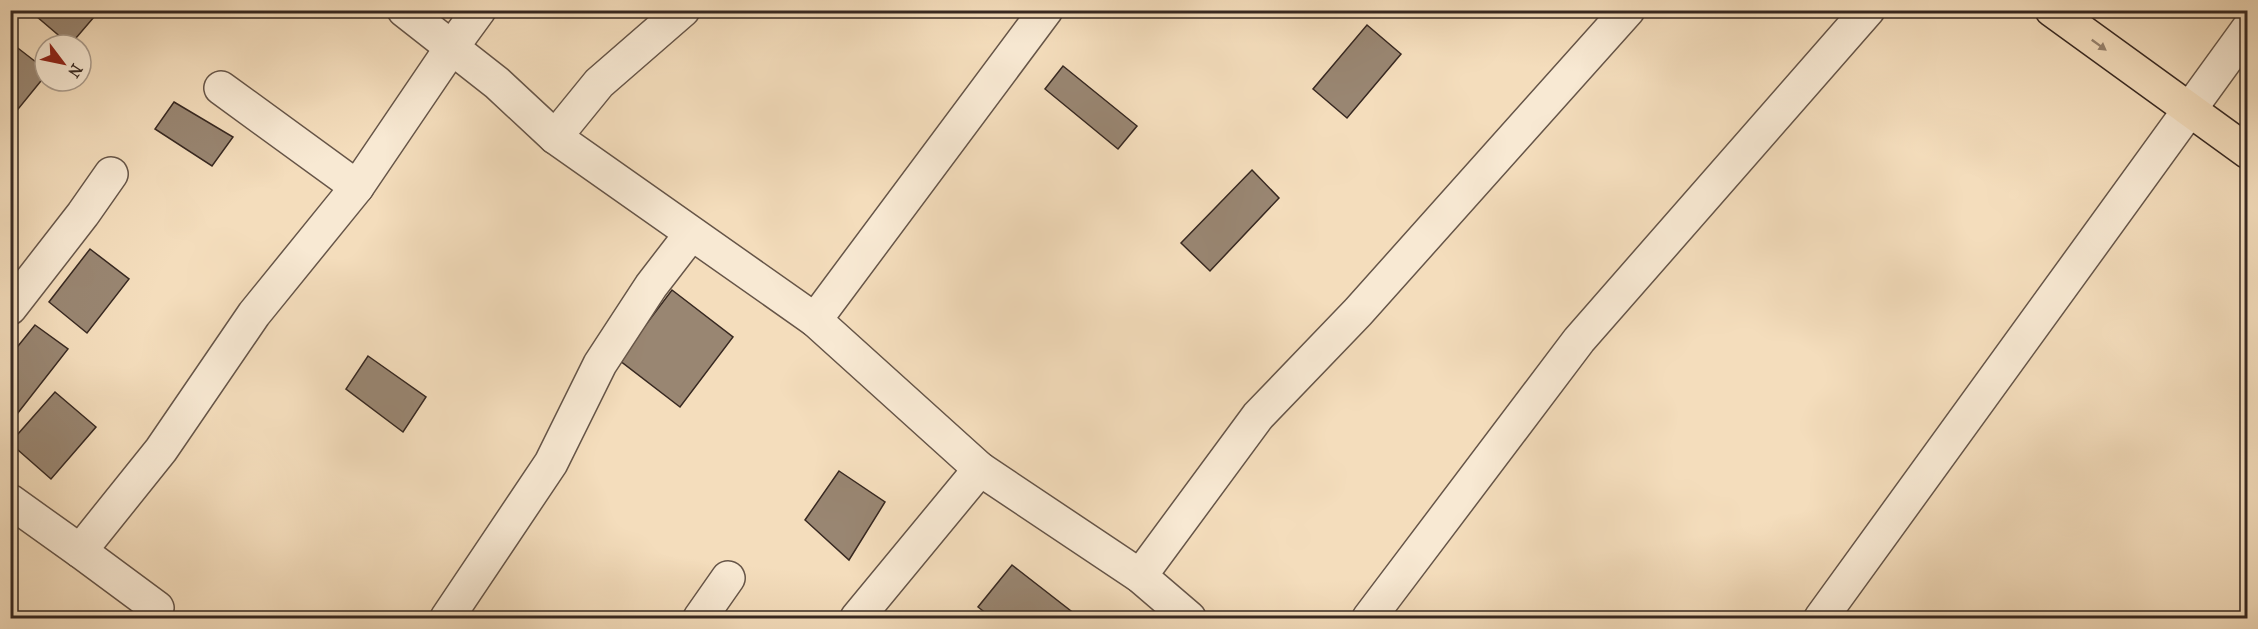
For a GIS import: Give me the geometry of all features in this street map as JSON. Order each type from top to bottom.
[{"type":"main road","points":[[2052,10],[2247,152]]},
{"type":"street","points":[[404,10],[497,83],[555,137],[815,320],[980,469],[1140,576],[1182,616]]},
{"type":"street","points":[[80,551],[161,450],[254,314],[357,187],[479,10]]},
{"type":"street","points":[[555,137],[599,83],[682,10]]},
{"type":"street","points":[[815,320],[1046,10]]},
{"type":"street","points":[[1140,576],[1258,416],[1359,312],[1628,10]]},
{"type":"street","points":[[1369,618],[1579,340],[1868,10]]},
{"type":"street","points":[[1821,618],[2247,29]]},
{"type":"street","points":[[221,88],[357,187]]},
{"type":"street","points":[[10,308],[111,174]]},
{"type":"street","points":[[447,618],[551,463],[600,364],[651,286],[691,234]]},
{"type":"street","points":[[857,618],[980,469]]},
{"type":"street","points":[[10,501],[156,608],[150,618]]},
{"type":"street","points":[[700,618],[728,578]]},
{"type":"building","points":[[29,10],[100,10],[80,33],[56,33]]},
{"type":"building","points":[[1367,25],[1401,54],[1347,118],[1313,89]]},
{"type":"building","points":[[10,42],[33,60],[33,91],[10,119]]},
{"type":"building","points":[[1063,66],[1137,126],[1118,149],[1045,89]]},
{"type":"building","points":[[174,102],[233,137],[212,166],[155,129]]},
{"type":"building","points":[[1252,170],[1279,198],[1210,271],[1181,243]]},
{"type":"building","points":[[90,249],[129,279],[87,333],[49,302]]},
{"type":"building","points":[[672,290],[733,337],[680,407],[619,360]]},
{"type":"building","points":[[35,325],[68,349],[10,423],[10,356]]},
{"type":"building","points":[[368,356],[426,397],[403,432],[346,389]]},
{"type":"building","points":[[55,392],[96,427],[51,479],[10,443]]},
{"type":"building","points":[[839,471],[885,502],[849,560],[805,520]]},
{"type":"building","points":[[1012,565],[1080,618],[992,618],[978,607]]}]
